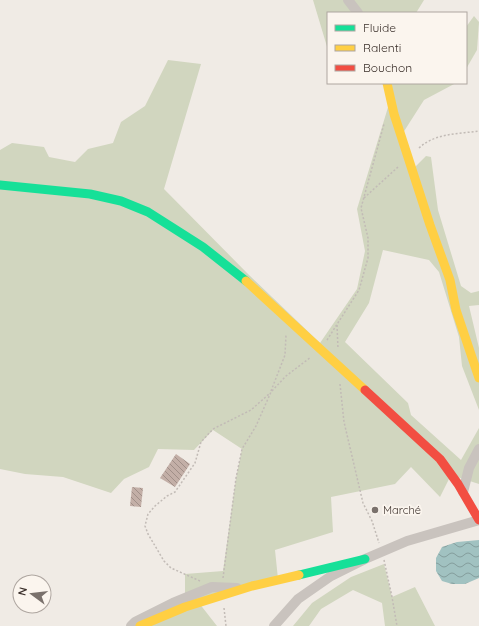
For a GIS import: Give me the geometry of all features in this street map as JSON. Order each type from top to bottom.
[{"type":"street","points":[[348,0],[357,12]]},
{"type":"street","points":[[387,84],[394,114],[430,225],[450,280],[456,310],[479,378]]},
{"type":"street","points":[[0,186],[90,194],[121,202],[148,212],[202,247],[245,280],[440,459],[463,492],[479,520],[407,541],[365,559],[331,576],[298,599],[274,626]]},
{"type":"street","points":[[463,492],[469,468],[479,449]]},
{"type":"street","points":[[140,626],[185,607],[242,589],[365,559]]},
{"type":"street","points":[[131,626],[135,622],[173,603],[212,587],[242,589]]},
{"type":"path","points":[[212,587],[171,568],[164,561],[145,526],[148,514],[161,501],[175,492],[195,463],[201,442],[213,429],[251,410],[286,376],[321,350],[359,290],[368,258],[368,238],[361,208],[380,134],[385,122]]},
{"type":"path","points":[[337,325],[338,366],[344,422],[362,503],[372,521],[382,552],[397,626]]},
{"type":"path","points":[[223,579],[236,478],[242,450],[256,426],[285,355],[286,333]]},
{"type":"path","points":[[223,595],[226,626]]},
{"type":"green space","points":[[313,0],[424,0],[417,12],[327,12],[327,47]]},
{"type":"green space","points":[[474,16],[479,22],[477,50],[467,67],[467,26]]},
{"type":"green space","points":[[168,60],[201,64],[164,189],[249,275],[320,343],[357,289],[365,251],[357,209],[389,104],[383,84],[454,84],[424,100],[401,136],[413,169],[426,156],[431,157],[438,210],[461,286],[471,293],[479,291],[479,305],[469,306],[479,348],[479,410],[462,366],[459,337],[439,272],[429,260],[383,250],[369,303],[345,342],[408,403],[411,415],[461,460],[479,428],[479,484],[451,475],[440,497],[411,467],[395,484],[331,497],[333,532],[275,550],[278,579],[199,603],[217,626],[140,626],[185,607],[185,574],[223,571],[236,478],[242,449],[213,430],[194,450],[158,449],[149,467],[124,479],[111,493],[63,477],[25,474],[0,469],[0,150],[12,143],[44,147],[49,157],[75,162],[88,149],[113,143],[121,122],[145,106]]},
{"type":"green space","points":[[384,564],[392,597],[415,587],[435,626],[385,626],[382,603],[353,590],[321,609],[309,626],[293,626],[312,603],[351,577]]},
{"type":"water","points":[[479,540],[479,578],[465,584],[452,584],[442,581],[436,571],[436,558],[442,547],[457,542]]},
{"type":"building","points":[[176,454],[190,464],[175,487],[160,478]]},
{"type":"building","points":[[132,487],[143,488],[141,507],[130,506]]},
{"type":"traffic: fast","points":[[0,185],[90,194],[121,201],[148,212],[203,247],[246,281]]},
{"type":"traffic: fast","points":[[299,575],[365,559]]},
{"type":"traffic: slow","points":[[387,84],[394,114],[430,225],[450,280],[456,310],[479,378]]},
{"type":"traffic: slow","points":[[246,281],[365,390]]},
{"type":"traffic: slow","points":[[140,626],[185,607],[252,586],[299,575]]},
{"type":"traffic: jam","points":[[365,390],[440,459],[458,484],[479,520]]},
{"type":"place","name":"Marché","points":[[375,510]]}]
